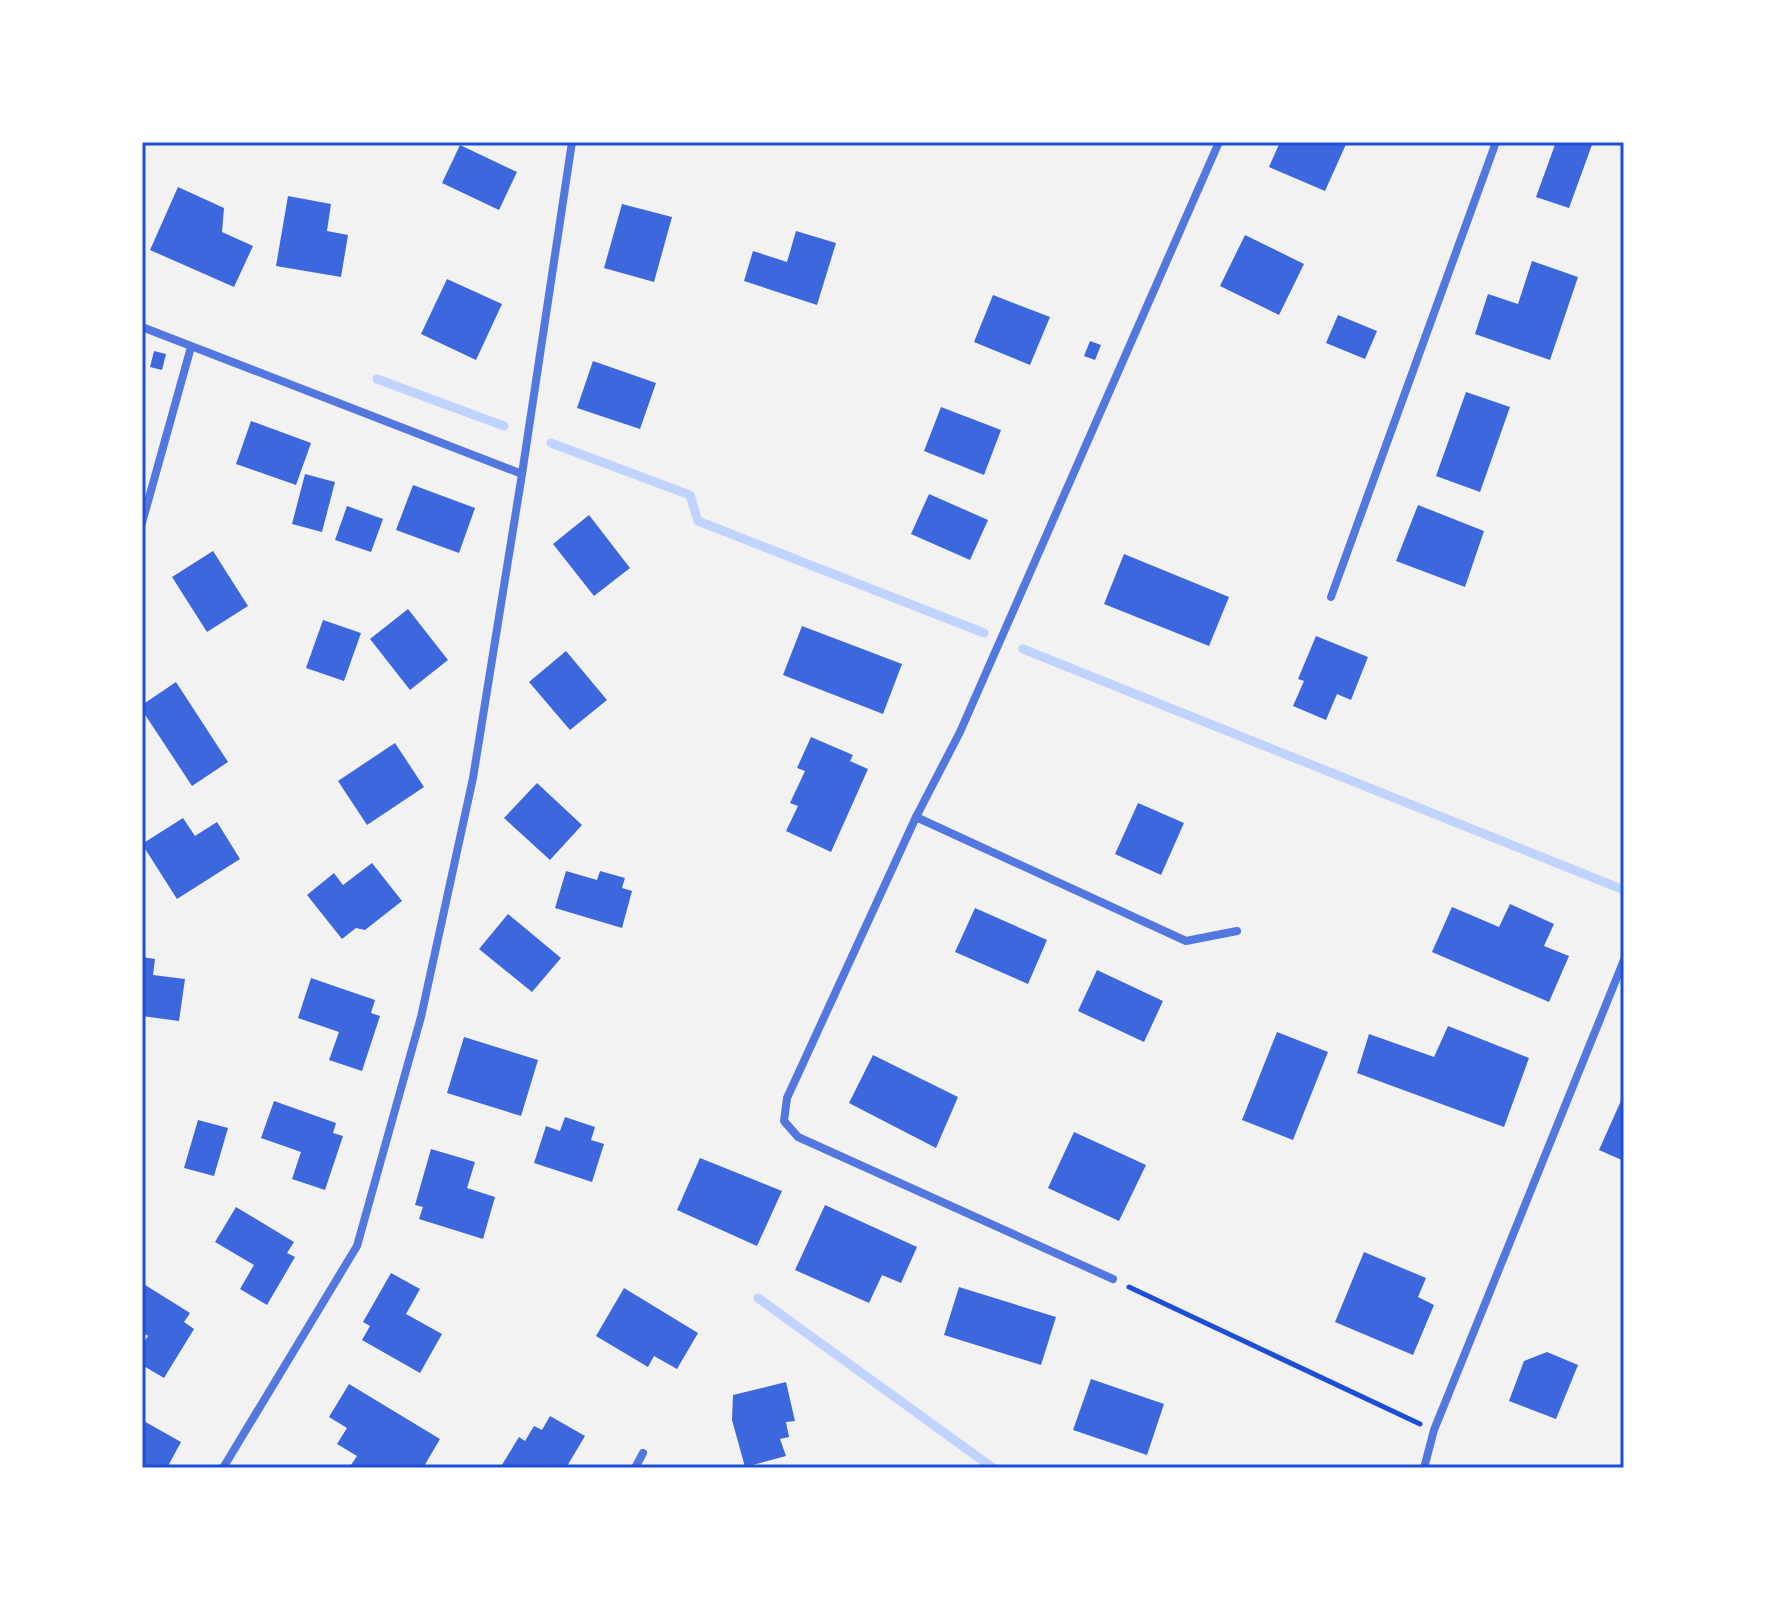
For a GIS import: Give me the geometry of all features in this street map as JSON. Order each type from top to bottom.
[{"type":"street","points":[[223,1468],[357,1246],[421,1017],[470,793],[572,142]]},
{"type":"street","points":[[1113,1279],[798,1137],[784,1121],[787,1098],[916,817],[960,732],[1219,142]]},
{"type":"street","points":[[1331,597],[1496,142]]},
{"type":"street","points":[[142,327],[522,474]]},
{"type":"street","points":[[142,523],[191,347]]},
{"type":"street","points":[[916,817],[1186,941],[1237,931]]},
{"type":"street","points":[[1424,1468],[1434,1430],[1624,960]]},
{"type":"street","points":[[635,1468],[643,1453]]},
{"type":"path","points":[[1113,1279],[1434,1430]]},
{"type":"building","points":[[1280,142],[1347,142],[1325,191],[1269,167]]},
{"type":"building","points":[[1556,142],[1593,142],[1569,208],[1536,197]]},
{"type":"building","points":[[460,145],[517,172],[499,210],[442,183]]},
{"type":"building","points":[[178,187],[224,208],[222,232],[253,246],[234,287],[150,250]]},
{"type":"building","points":[[288,196],[331,204],[327,231],[348,235],[341,277],[276,266]]},
{"type":"building","points":[[622,204],[672,217],[654,282],[604,268]]},
{"type":"building","points":[[796,231],[836,243],[817,305],[744,281],[753,251],[787,262]]},
{"type":"building","points":[[1245,235],[1304,264],[1279,315],[1220,286]]},
{"type":"building","points":[[1532,261],[1578,277],[1550,360],[1475,334],[1488,294],[1518,304]]},
{"type":"building","points":[[447,279],[502,304],[476,360],[421,334]]},
{"type":"building","points":[[993,295],[1050,317],[1030,365],[974,342]]},
{"type":"building","points":[[1338,315],[1377,331],[1365,359],[1326,343]]},
{"type":"building","points":[[1090,341],[1101,345],[1095,360],[1084,356]]},
{"type":"building","points":[[154,351],[166,354],[162,370],[150,367]]},
{"type":"building","points":[[593,361],[656,383],[640,429],[577,408]]},
{"type":"building","points":[[1466,392],[1510,407],[1480,492],[1436,476]]},
{"type":"building","points":[[941,407],[1001,430],[984,475],[924,451]]},
{"type":"building","points":[[251,421],[311,443],[296,485],[236,464]]},
{"type":"building","points":[[305,474],[335,482],[322,532],[292,524]]},
{"type":"building","points":[[413,485],[475,508],[459,553],[396,530]]},
{"type":"building","points":[[929,494],[988,520],[970,560],[911,534]]},
{"type":"building","points":[[1418,505],[1484,531],[1465,587],[1396,561]]},
{"type":"building","points":[[347,506],[383,519],[371,552],[335,540]]},
{"type":"building","points":[[589,515],[630,568],[594,596],[553,544]]},
{"type":"building","points":[[213,551],[248,606],[207,632],[172,577]]},
{"type":"building","points":[[1124,554],[1229,597],[1209,646],[1104,604]]},
{"type":"building","points":[[408,609],[448,660],[410,690],[370,639]]},
{"type":"building","points":[[323,620],[361,633],[344,681],[306,668]]},
{"type":"building","points":[[802,626],[902,664],[883,714],[783,675]]},
{"type":"building","points":[[1316,636],[1368,657],[1351,700],[1337,694],[1326,720],[1293,706],[1304,681],[1298,679]]},
{"type":"building","points":[[566,651],[607,700],[570,730],[529,682]]},
{"type":"building","points":[[176,682],[228,762],[192,786],[142,710],[142,705]]},
{"type":"building","points":[[811,737],[853,755],[850,761],[868,769],[831,852],[786,831],[798,806],[790,803],[805,771],[797,768]]},
{"type":"building","points":[[395,743],[424,787],[367,825],[338,781]]},
{"type":"building","points":[[537,783],[582,825],[550,860],[504,818]]},
{"type":"building","points":[[1138,803],[1184,823],[1161,875],[1115,854]]},
{"type":"building","points":[[183,818],[195,836],[217,822],[240,859],[177,899],[142,844]]},
{"type":"building","points":[[372,863],[402,901],[365,930],[356,928],[342,939],[307,895],[334,873],[343,885]]},
{"type":"building","points":[[566,871],[597,880],[600,871],[625,878],[622,888],[632,891],[622,928],[555,908]]},
{"type":"building","points":[[1510,904],[1554,924],[1544,946],[1569,956],[1549,1002],[1432,952],[1452,907],[1499,927]]},
{"type":"building","points":[[975,908],[1047,940],[1028,984],[955,952]]},
{"type":"building","points":[[508,914],[561,958],[532,992],[479,949]]},
{"type":"building","points":[[142,957],[155,959],[153,975],[185,979],[179,1021],[142,1016]]},
{"type":"building","points":[[1097,970],[1163,1001],[1144,1042],[1078,1011]]},
{"type":"building","points":[[311,978],[375,1000],[371,1013],[380,1016],[362,1071],[329,1060],[339,1032],[298,1018]]},
{"type":"building","points":[[1448,1026],[1529,1058],[1504,1127],[1357,1073],[1369,1034],[1434,1057]]},
{"type":"building","points":[[1277,1032],[1328,1052],[1293,1140],[1242,1120]]},
{"type":"building","points":[[464,1037],[538,1060],[521,1116],[447,1093]]},
{"type":"building","points":[[873,1055],[958,1097],[936,1148],[849,1103]]},
{"type":"building","points":[[1624,1094],[1624,1161],[1599,1150]]},
{"type":"building","points":[[274,1101],[336,1123],[333,1133],[343,1136],[325,1190],[292,1179],[301,1152],[261,1138]]},
{"type":"building","points":[[565,1117],[595,1127],[591,1140],[604,1144],[592,1182],[534,1163],[546,1126],[560,1131]]},
{"type":"building","points":[[198,1120],[228,1128],[214,1176],[184,1168]]},
{"type":"building","points":[[1074,1132],[1146,1165],[1119,1221],[1048,1188]]},
{"type":"building","points":[[431,1149],[475,1162],[467,1188],[495,1197],[483,1239],[419,1219],[423,1207],[415,1205]]},
{"type":"building","points":[[700,1158],[782,1191],[757,1246],[677,1210]]},
{"type":"building","points":[[825,1205],[917,1247],[901,1283],[882,1275],[869,1303],[795,1270]]},
{"type":"building","points":[[236,1207],[294,1242],[287,1253],[295,1257],[267,1305],[240,1289],[254,1265],[215,1242]]},
{"type":"building","points":[[1364,1252],[1426,1278],[1418,1297],[1434,1305],[1413,1355],[1335,1322]]},
{"type":"building","points":[[391,1273],[420,1289],[406,1314],[442,1334],[420,1373],[362,1340],[370,1326],[363,1322]]},
{"type":"building","points":[[142,1283],[190,1313],[184,1322],[194,1329],[164,1378],[142,1365],[142,1345],[148,1336],[142,1332]]},
{"type":"building","points":[[959,1287],[1056,1317],[1041,1365],[944,1335]]},
{"type":"building","points":[[624,1288],[698,1333],[677,1369],[654,1356],[648,1367],[596,1336]]},
{"type":"building","points":[[1547,1352],[1578,1365],[1556,1419],[1509,1401],[1524,1361]]},
{"type":"building","points":[[1091,1379],[1164,1404],[1147,1455],[1073,1430]]},
{"type":"building","points":[[786,1382],[795,1421],[786,1422],[789,1437],[780,1439],[786,1456],[745,1467],[732,1420],[733,1395]]},
{"type":"building","points":[[349,1384],[440,1439],[423,1468],[349,1468],[357,1456],[337,1444],[347,1428],[329,1417]]},
{"type":"building","points":[[550,1416],[585,1436],[566,1468],[500,1468],[519,1437],[525,1441],[534,1426],[542,1430]]},
{"type":"building","points":[[142,1420],[181,1442],[167,1468],[142,1468]]},
{"type":"waterway","points":[[377,379],[504,426]]},
{"type":"waterway","points":[[551,443],[690,495],[698,521],[984,633]]},
{"type":"waterway","points":[[1023,649],[1624,890]]},
{"type":"waterway","points":[[758,1298],[993,1468]]}]
